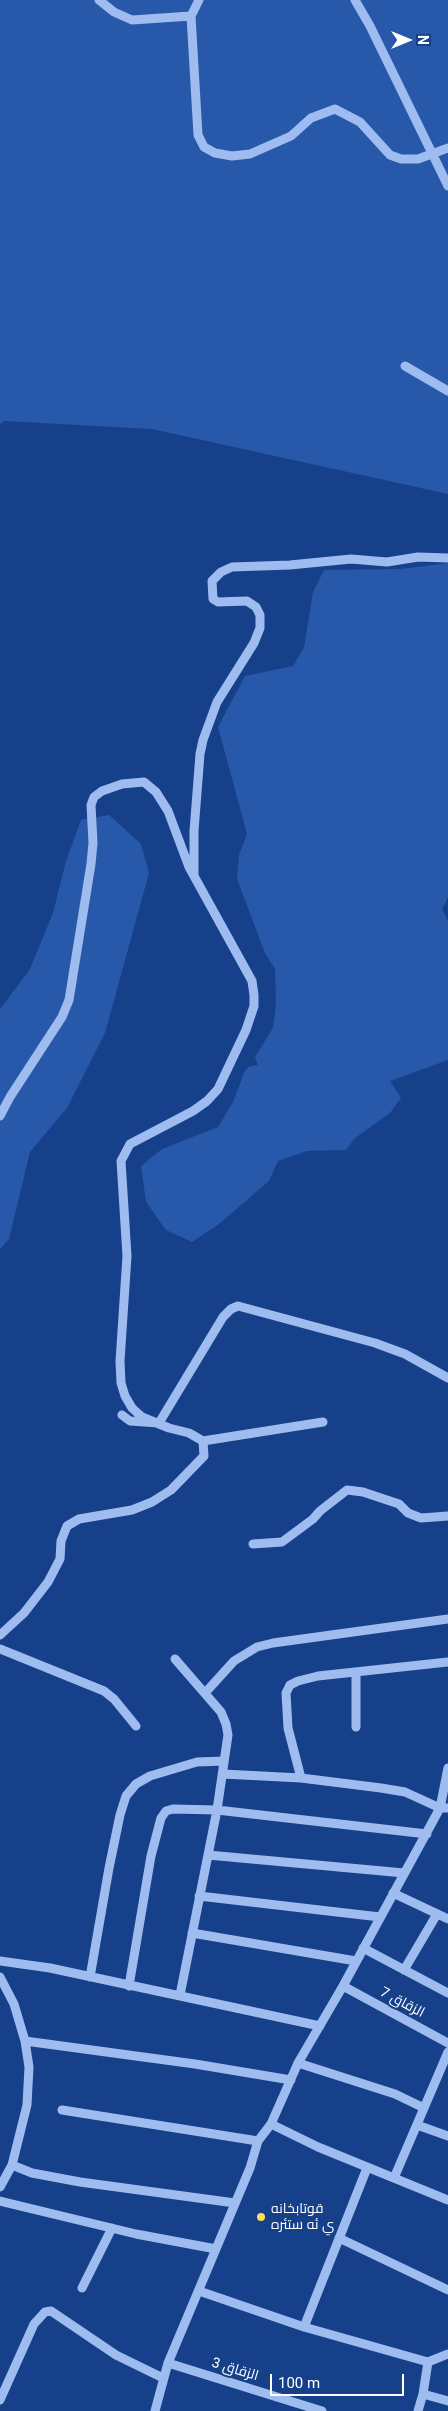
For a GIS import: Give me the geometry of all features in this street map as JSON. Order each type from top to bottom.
[{"type":"street","points":[[99,0],[114,12],[132,20],[191,16]]},
{"type":"street","points":[[199,0],[191,16],[197,127],[198,135],[204,148],[215,153],[232,156],[250,154],[292,136],[311,118],[335,109],[360,122],[390,154],[401,159],[418,159],[448,148]]},
{"type":"street","points":[[355,0],[370,26],[448,186]]},
{"type":"street","points":[[405,366],[448,391]]},
{"type":"street","points":[[194,877],[194,831],[200,754],[203,740],[217,702],[254,643],[260,628],[260,615],[256,606],[247,601],[218,602],[213,599],[212,581],[221,572],[232,567],[290,565],[351,559],[387,562],[418,557],[448,558]]},
{"type":"street","points":[[0,1116],[10,1097],[62,1017],[68,1000],[91,864],[93,843],[91,805],[94,797],[102,791],[122,784],[144,782],[156,792],[168,811],[194,877],[252,981],[254,1006],[242,1039],[218,1089],[207,1101],[193,1111],[130,1144],[121,1161],[127,1256],[120,1361],[121,1383],[125,1396],[132,1408],[142,1417],[189,1433],[203,1441],[324,1422]]},
{"type":"street","points":[[159,1423],[223,1317],[231,1309],[238,1306],[375,1343],[405,1354],[448,1378]]},
{"type":"street","points":[[122,1415],[130,1421],[159,1423]]},
{"type":"street","points":[[0,1636],[24,1613],[48,1582],[60,1559],[61,1541],[67,1526],[79,1519],[132,1510],[152,1502],[171,1490],[204,1456],[203,1441]]},
{"type":"street","points":[[253,1544],[282,1542],[313,1519],[346,1490],[363,1492],[399,1504],[408,1513],[421,1518],[448,1516]]},
{"type":"street","points":[[205,1693],[234,1661],[257,1647],[272,1643],[448,1619]]},
{"type":"street","points":[[0,1649],[104,1691],[114,1699],[136,1726]]},
{"type":"street","points":[[175,1659],[221,1712],[228,1735],[217,1810],[180,1995]]},
{"type":"street","points":[[301,1778],[288,1728],[286,1693],[290,1685],[318,1676],[448,1662]]},
{"type":"street","points":[[356,1673],[356,1727]]},
{"type":"street","points":[[90,1977],[112,1850],[126,1796],[136,1784],[150,1776],[198,1762],[224,1761]]},
{"type":"street","points":[[155,2411],[168,2364],[250,2168],[258,2141],[271,2124],[298,2063],[343,1986],[362,1948],[404,1873],[444,1808],[448,1768]]},
{"type":"street","points":[[222,1774],[301,1778],[405,1792],[444,1808]]},
{"type":"street","points":[[129,1986],[151,1856],[161,1818],[166,1811],[173,1809],[217,1810],[427,1834]]},
{"type":"street","points":[[208,1855],[404,1873]]},
{"type":"street","points":[[393,1893],[448,1919]]},
{"type":"street","points":[[199,1896],[380,1917]]},
{"type":"street","points":[[404,1970],[437,1914]]},
{"type":"street","points":[[192,1933],[356,1961]]},
{"type":"street","points":[[362,1948],[448,1993]]},
{"type":"street","points":[[0,1961],[180,1995],[320,2026]]},
{"type":"street","points":[[0,2187],[12,2165],[27,2105],[29,2066],[25,2041],[14,2004],[1,1980]]},
{"type":"street","name":"الزقاق 7","points":[[343,1986],[448,2043]]},
{"type":"street","points":[[25,2041],[176,2061],[291,2080]]},
{"type":"street","points":[[394,2178],[448,2052]]},
{"type":"street","points":[[298,2063],[395,2094],[424,2108]]},
{"type":"street","points":[[62,2110],[258,2141]]},
{"type":"street","points":[[271,2124],[366,2168],[448,2200]]},
{"type":"street","points":[[417,2125],[448,2136]]},
{"type":"street","points":[[12,2165],[32,2173],[80,2182],[235,2203]]},
{"type":"street","points":[[304,2327],[366,2168]]},
{"type":"street","points":[[0,2201],[112,2228],[216,2249]]},
{"type":"street","points":[[82,2288],[112,2228]]},
{"type":"street","points":[[339,2238],[448,2290]]},
{"type":"street","points":[[198,2291],[304,2327],[428,2362],[448,2354]]},
{"type":"street","points":[[0,2400],[34,2324],[45,2312],[51,2311],[116,2355],[163,2378]]},
{"type":"street","points":[[418,2411],[428,2362]]},
{"type":"street","name":"الزقاق 3","points":[[168,2364],[302,2408],[322,2411]]},
{"type":"street","points":[[423,2394],[448,2401]]},
{"type":"shaded area","points":[[0,0],[448,0],[448,494],[152,429],[4,421],[0,424]]},
{"type":"shaded area","points":[[448,563],[448,897],[442,909],[448,921],[448,1060],[390,1081],[401,1098],[390,1113],[355,1138],[346,1150],[307,1151],[278,1161],[269,1181],[219,1224],[192,1242],[166,1230],[146,1202],[141,1166],[162,1149],[218,1127],[233,1102],[244,1073],[248,1067],[258,1065],[255,1057],[273,1028],[276,1003],[275,969],[265,953],[237,879],[239,855],[247,834],[218,727],[245,676],[293,666],[304,647],[313,592],[324,570],[401,569]]},
{"type":"shaded area","points":[[109,815],[141,844],[149,873],[105,1033],[67,1108],[30,1152],[9,1239],[0,1249],[0,1009],[30,969],[53,913],[66,861],[81,820]]},
{"type":"place","name":"قوتابخانه ي ئه ستئره","points":[[261,2217]]}]
